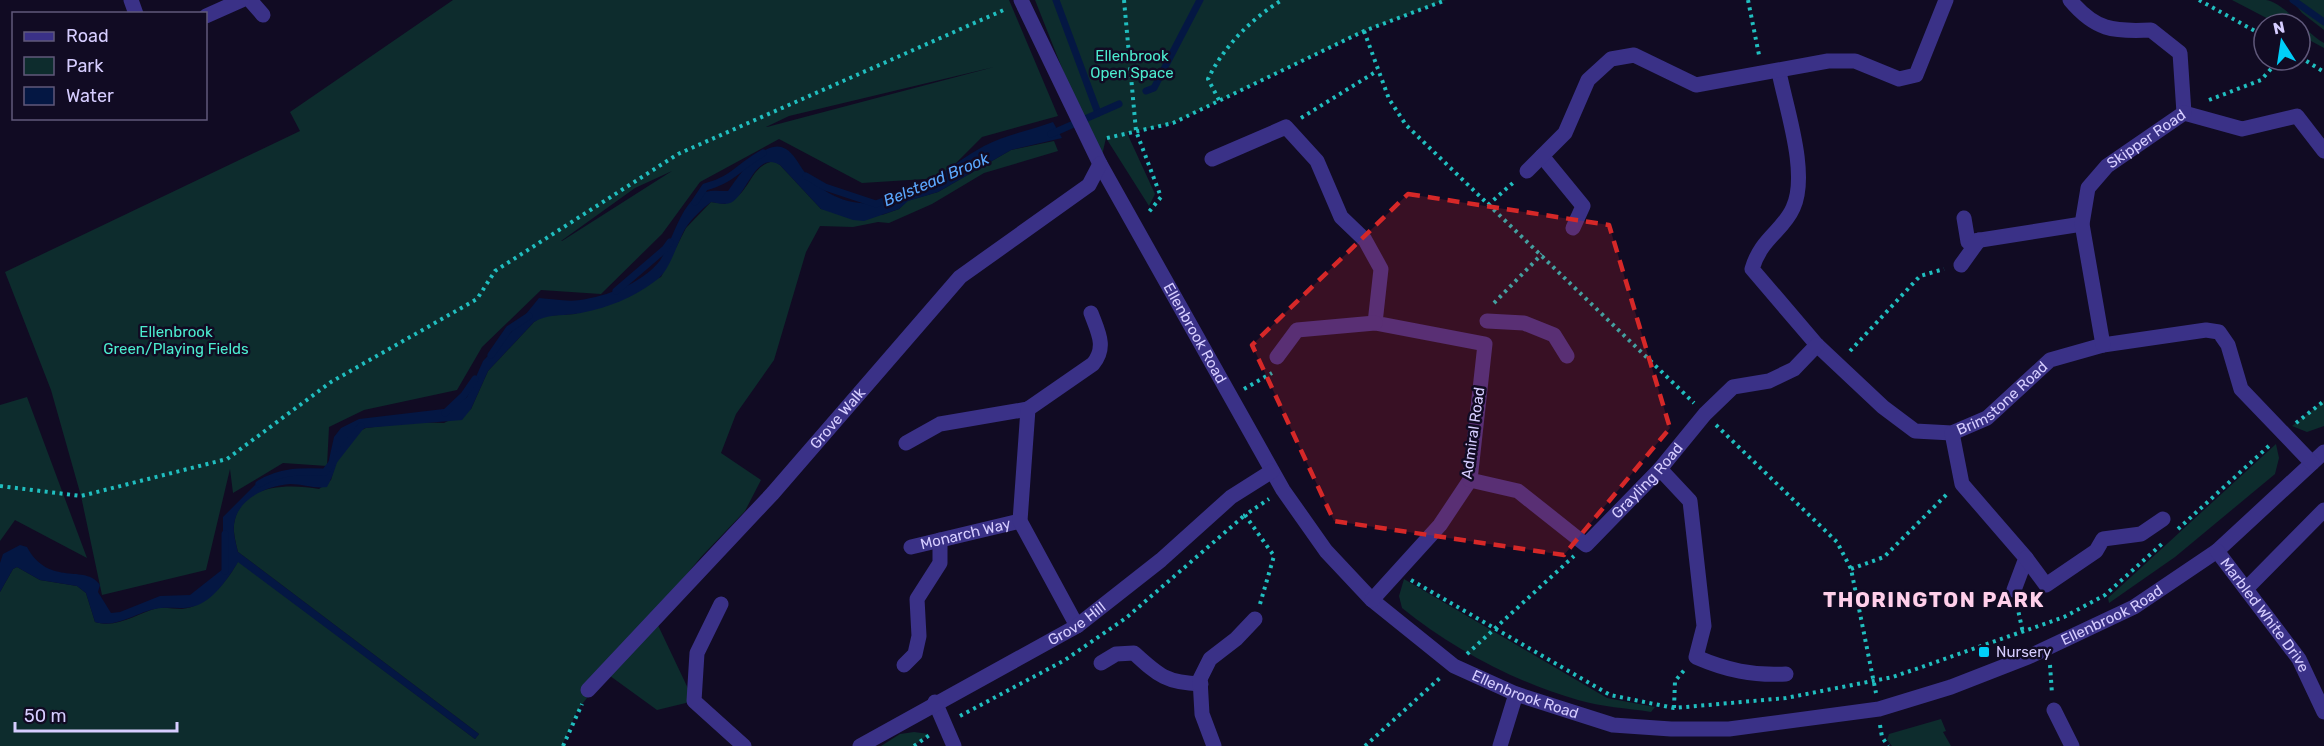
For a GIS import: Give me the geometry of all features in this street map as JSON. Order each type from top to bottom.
[{"type":"street","points":[[207,16],[242,0]]},
{"type":"street","points":[[249,0],[264,15]]},
{"type":"street","points":[[1527,171],[1565,133],[1588,80],[1611,59],[1634,55],[1696,85],[1779,72],[1828,61],[1855,62],[1899,79],[1916,75],[1946,0]]},
{"type":"street","name":"Skipper Road","points":[[2070,0],[2085,18],[2118,31],[2151,30],[2180,53],[2184,113],[2107,166],[2088,188],[2082,224],[2103,345]]},
{"type":"street","name":"Ellenbrook Road","points":[[1021,1],[1100,164],[1283,490],[1326,551],[1372,600],[1454,666],[1516,694],[1613,725],[1671,729],[1729,729],[1879,709],[1951,687],[2049,648],[2134,607],[2217,551],[2324,452]]},
{"type":"street","name":"Brimstone Road","points":[[1779,72],[1799,173],[1793,208],[1757,252],[1752,269],[1817,345],[1883,407],[1915,431],[1952,433],[1987,418],[2050,360],[2103,345],[2206,330],[2219,332],[2228,345],[2241,388],[2312,463]]},
{"type":"street","points":[[2184,113],[2242,129],[2297,116],[2324,151]]},
{"type":"street","points":[[1212,159],[1286,127],[1317,161],[1341,217],[1365,240],[1381,269],[1375,323]]},
{"type":"street","points":[[1542,156],[1583,206],[1573,228]]},
{"type":"street","name":"Grove Walk","points":[[588,690],[773,493],[960,277],[1089,185],[1100,164]]},
{"type":"street","points":[[1964,218],[1968,242],[2082,224]]},
{"type":"street","points":[[1961,265],[1979,240]]},
{"type":"street","points":[[906,443],[940,424],[1028,409],[1077,375],[1099,356],[1101,346],[1091,313]]},
{"type":"street","points":[[1488,315],[1524,323],[1554,335],[1568,356]]},
{"type":"street","name":"Admiral Road","points":[[1372,600],[1440,525],[1470,480],[1488,315]]},
{"type":"street","points":[[1277,357],[1298,330],[1375,323],[1485,344]]},
{"type":"street","name":"Grayling Road","points":[[1586,545],[1660,469],[1705,414],[1733,387],[1769,381],[1794,369],[1817,345]]},
{"type":"street","name":"Monarch Way","points":[[1028,409],[1020,521],[1077,626]]},
{"type":"street","points":[[1952,433],[1962,484],[2026,558],[2046,585],[2096,551],[2103,539],[2141,534],[2163,519]]},
{"type":"street","points":[[1660,469],[1690,501],[1704,626],[1696,657],[1721,668],[1746,674],[1786,674]]},
{"type":"street","name":"Grove Hill","points":[[860,746],[935,702],[1007,667],[1077,626],[1161,560],[1231,497],[1272,471]]},
{"type":"street","points":[[1470,480],[1518,491],[1586,545]]},
{"type":"street","points":[[2246,589],[2324,510]]},
{"type":"street","name":"Monarch Way","points":[[911,547],[1020,521]]},
{"type":"street","points":[[904,665],[915,654],[919,636],[917,599],[940,563],[940,540]]},
{"type":"street","name":"Marbled White Drive","points":[[2217,551],[2299,659],[2324,712]]},
{"type":"street","points":[[2014,590],[2026,558]]},
{"type":"street","points":[[721,604],[697,653],[694,701],[744,746]]},
{"type":"street","points":[[1214,746],[1202,714],[1200,679],[1210,659],[1236,639],[1256,619]]},
{"type":"street","points":[[1101,663],[1116,654],[1134,652],[1165,680],[1179,684],[1201,684]]},
{"type":"street","points":[[1500,746],[1516,694]]},
{"type":"street","points":[[935,702],[954,746]]},
{"type":"street","points":[[2054,710],[2072,746]]},
{"type":"path","points":[[1124,0],[1136,131],[1161,197],[1136,227]]},
{"type":"path","points":[[1219,100],[1208,79],[1220,56],[1239,38],[1255,16],[1282,0]]},
{"type":"path","points":[[1100,164],[1105,138],[1173,123],[1364,31],[1446,0]]},
{"type":"path","points":[[1748,0],[1763,74]]},
{"type":"path","points":[[2199,0],[2252,29]]},
{"type":"path","points":[[0,486],[81,496],[227,459],[331,382],[477,299],[495,271],[678,154],[1021,1]]},
{"type":"path","points":[[1364,31],[1389,99],[1407,125],[1837,542],[1851,569],[1879,709],[1881,737],[1888,746]]},
{"type":"path","points":[[1286,127],[1377,71]]},
{"type":"path","points":[[2184,113],[2202,103],[2260,80],[2268,72]]},
{"type":"path","points":[[1488,205],[1527,171]]},
{"type":"path","points":[[1488,315],[1542,255]]},
{"type":"path","points":[[1838,365],[1920,276],[1961,265]]},
{"type":"path","points":[[1231,397],[1278,369],[1277,357]]},
{"type":"path","points":[[1851,569],[1884,557],[1942,497],[1962,484]]},
{"type":"path","points":[[1256,619],[1274,556],[1245,515],[1283,490]]},
{"type":"path","points":[[1365,746],[1586,545]]},
{"type":"path","points":[[1400,570],[1409,579],[1610,695],[1674,708],[1786,699],[1873,681]]},
{"type":"path","points":[[2014,590],[2023,633]]},
{"type":"path","points":[[2049,648],[2054,710]]},
{"type":"path","points":[[1674,708],[1675,681],[1696,657]]},
{"type":"path","points":[[563,746],[588,690]]},
{"type":"highlighted area","points":[[1408,194],[1609,225],[1670,428],[1564,555],[1334,521],[1252,345]]},
{"type":"green space","name":"Ellenbrook Green/Playing Fields","points":[[453,0],[1009,0],[1058,116],[982,137],[941,178],[862,183],[779,139],[700,182],[662,234],[601,294],[541,290],[482,347],[457,390],[364,410],[329,427],[327,466],[283,463],[233,493],[230,469],[206,570],[102,595],[81,496],[51,390],[5,272],[300,131],[290,112]],"holes":[[[994,67],[767,127],[766,127],[789,116]],[[672,171],[562,241],[561,241],[635,188]]]},
{"type":"green space","name":"Ellenbrook Open Space","points":[[1035,0],[1446,0],[1364,31],[1173,123],[1127,133],[1155,194],[1149,206],[1106,138],[1100,164]]},
{"type":"green space","points":[[2232,0],[2266,0],[2288,12],[2255,12]]},
{"type":"green space","points":[[2292,0],[2324,0],[2324,30],[2312,21],[2312,12],[2301,12]]},
{"type":"green space","points":[[2312,34],[2324,43],[2324,48],[2312,42]]},
{"type":"green space","points":[[1054,141],[1058,151],[984,173],[932,204],[889,223],[878,222],[853,227],[820,226],[806,252],[774,360],[736,414],[721,453],[761,480],[745,511],[701,557],[619,656],[655,619],[694,701],[657,710],[606,673],[577,711],[562,746],[0,746],[0,592],[13,569],[17,567],[40,580],[77,586],[86,593],[95,622],[103,624],[127,620],[158,608],[191,607],[215,592],[238,561],[475,739],[479,734],[238,552],[234,524],[238,511],[246,501],[268,489],[307,487],[319,489],[331,480],[339,451],[351,435],[366,428],[414,422],[444,423],[471,409],[488,371],[534,322],[543,316],[575,314],[661,277],[686,228],[711,202],[725,204],[738,195],[758,169],[768,163],[774,161],[780,165],[821,209],[882,215],[899,209],[907,201],[938,192],[1011,150]]},
{"type":"green space","points":[[27,397],[87,558],[15,520],[0,541],[0,405]]},
{"type":"green space","points":[[2324,401],[2324,426],[2307,432],[2292,426]]},
{"type":"green space","points":[[2276,444],[2279,458],[2275,474],[2175,557],[2109,603],[2108,598]]},
{"type":"green space","points":[[1404,579],[1607,698],[1655,707],[1651,712],[1587,702],[1554,693],[1486,663],[1442,637],[1402,608],[1399,596]]},
{"type":"green space","points":[[1941,719],[1946,731],[1943,732],[1951,746],[1892,746],[1887,740],[1889,734]]},
{"type":"green space","points":[[914,732],[929,734],[914,746],[881,746],[900,734]]},
{"type":"water","points":[[1053,122],[1062,138],[1011,150],[938,192],[908,201],[899,209],[864,221],[853,220],[821,209],[780,165],[771,162],[764,164],[752,176],[736,199],[728,204],[711,202],[700,211],[685,229],[667,268],[650,285],[608,306],[574,314],[549,316],[534,322],[488,371],[471,409],[462,420],[365,428],[348,440],[343,447],[327,487],[290,484],[272,487],[255,495],[241,507],[234,525],[238,552],[479,734],[475,739],[238,562],[216,592],[198,605],[153,609],[112,623],[95,622],[86,593],[77,586],[40,580],[17,567],[13,569],[0,592],[0,563],[3,554],[20,545],[27,547],[36,560],[46,567],[94,579],[100,585],[98,592],[111,613],[120,612],[160,596],[190,595],[223,569],[223,517],[256,484],[289,473],[311,475],[322,472],[328,464],[334,437],[341,428],[359,419],[452,408],[467,397],[483,361],[513,330],[539,298],[580,300],[612,292],[633,283],[658,263],[683,213],[697,196],[705,192],[728,191],[752,160],[769,148],[778,146],[789,151],[809,178],[833,195],[851,202],[870,203],[902,196],[992,142]]},
{"type":"waterway","points":[[1056,0],[1098,113]]},
{"type":"waterway","name":"Belstead Brook","points":[[1146,91],[1154,88],[1200,0]]},
{"type":"waterway","name":"Belstead Brook","points":[[2293,0],[2324,22]]},
{"type":"waterway","name":"Belstead Brook","points":[[1051,134],[1119,104]]},
{"type":"waterway","name":"Belstead Brook","points":[[695,202],[705,187],[729,177],[763,153]]},
{"type":"waterway","name":"Belstead Brook","points":[[806,176],[825,187],[876,204],[929,183]]},
{"type":"waterway","name":"Belstead Brook","points":[[616,291],[665,249],[670,242]]},
{"type":"waterway","name":"Belstead Brook","points":[[491,355],[509,329],[529,316]]},
{"type":"waterway","name":"Belstead Brook","points":[[445,413],[464,395],[475,379]]},
{"type":"waterway","name":"Belstead Brook","points":[[259,484],[275,476],[291,473],[325,472],[361,426]]},
{"type":"waterway","name":"Belstead Brook","points":[[225,534],[225,571]]},
{"type":"place","name":"Nursery","points":[[1984,652]]},
{"type":"district","name":"THORINGTON PARK","points":[[1934,600]]}]
